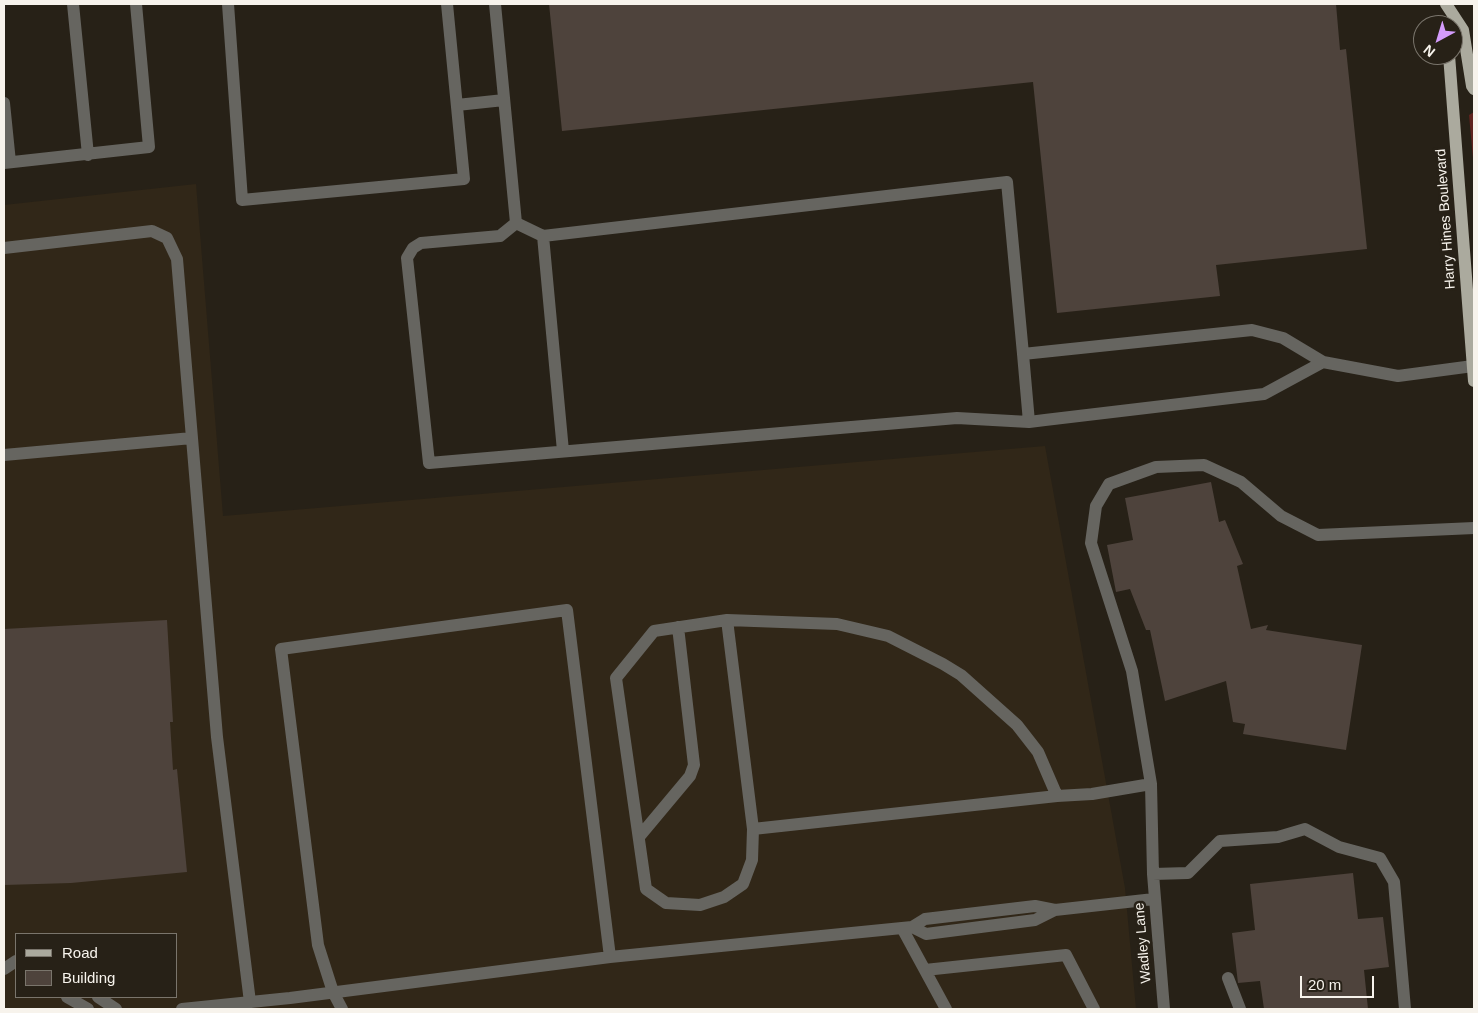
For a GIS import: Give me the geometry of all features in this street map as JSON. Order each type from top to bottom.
[{"type":"main road","points":[[1445,4],[1463,30],[1474,89]]},
{"type":"main road","name":"Harry Hines Boulevard","points":[[1450,65],[1474,381]]},
{"type":"street","points":[[73,4],[88,155]]},
{"type":"street","points":[[4,103],[7,162],[88,155],[149,147],[136,4]]},
{"type":"street","points":[[228,4],[242,200],[464,179],[447,4]]},
{"type":"street","points":[[495,4],[516,223]]},
{"type":"street","points":[[456,105],[504,100]]},
{"type":"street","points":[[516,223],[543,236],[1007,182],[1029,422]]},
{"type":"street","points":[[516,223],[500,236],[421,242],[413,248],[407,258],[429,463],[957,418],[1029,422],[1264,394],[1323,362]]},
{"type":"street","points":[[4,248],[152,231],[167,238],[177,259],[217,738],[250,1002]]},
{"type":"street","points":[[543,236],[562,451]]},
{"type":"street","points":[[1023,354],[1252,330],[1283,338],[1323,362],[1398,376],[1473,366]]},
{"type":"street","points":[[4,455],[192,438]]},
{"type":"street","name":"Wadley Lane","points":[[1164,1009],[1154,899],[1151,784],[1132,671],[1091,542],[1096,506],[1109,484],[1156,467],[1204,465],[1241,482],[1281,516],[1318,535],[1474,528]]},
{"type":"street","points":[[342,1009],[333,992],[318,944],[281,649],[567,610],[610,957]]},
{"type":"street","points":[[727,620],[753,829],[752,860],[743,884],[724,897],[700,905],[666,903],[646,889],[616,678],[654,631],[727,620],[837,624],[888,636],[962,675],[1017,725],[1038,752],[1057,796]]},
{"type":"street","points":[[639,836],[690,776],[694,765],[678,628]]},
{"type":"street","points":[[753,829],[1057,796],[1092,794],[1151,784]]},
{"type":"street","points":[[1153,874],[1188,872],[1220,841],[1278,837],[1305,829],[1339,847],[1380,858],[1394,882],[1405,1009]]},
{"type":"street","points":[[182,1009],[250,1002],[273,1004],[333,992],[610,957],[907,927],[925,919],[1036,906],[1055,910],[1154,899]]},
{"type":"street","points":[[907,927],[926,934],[1035,920],[1055,910]]},
{"type":"street","points":[[978,913],[981,927]]},
{"type":"street","points":[[907,927],[925,970],[946,1009]]},
{"type":"street","points":[[925,970],[1066,955],[1094,1009]]},
{"type":"street","points":[[4,969],[15,962]]},
{"type":"street","points":[[1228,978],[1240,1009]]},
{"type":"street","points":[[69,998],[88,1009]]},
{"type":"street","points":[[100,998],[116,1009]]},
{"type":"shaded area","points":[[1474,112],[1474,169],[1469,115]]},
{"type":"shaded area","points":[[196,184],[223,516],[1045,446],[1125,888],[1136,1009],[4,1009],[4,205]]},
{"type":"building","points":[[549,4],[1336,4],[1340,50],[1346,49],[1367,249],[1216,265],[1220,296],[1057,313],[1033,82],[562,131]]},
{"type":"building","points":[[1211,482],[1219,522],[1225,520],[1243,564],[1237,566],[1251,629],[1268,625],[1266,630],[1362,645],[1346,750],[1243,734],[1245,724],[1233,722],[1226,681],[1165,701],[1150,630],[1146,630],[1130,589],[1116,592],[1107,545],[1133,540],[1125,498]]},
{"type":"building","points":[[167,620],[173,722],[170,722],[173,770],[177,769],[187,872],[71,883],[4,885],[4,629]]},
{"type":"building","points":[[1353,873],[1358,919],[1383,917],[1389,967],[1364,970],[1368,1009],[1264,1009],[1260,981],[1238,983],[1232,933],[1255,930],[1250,884]]}]
